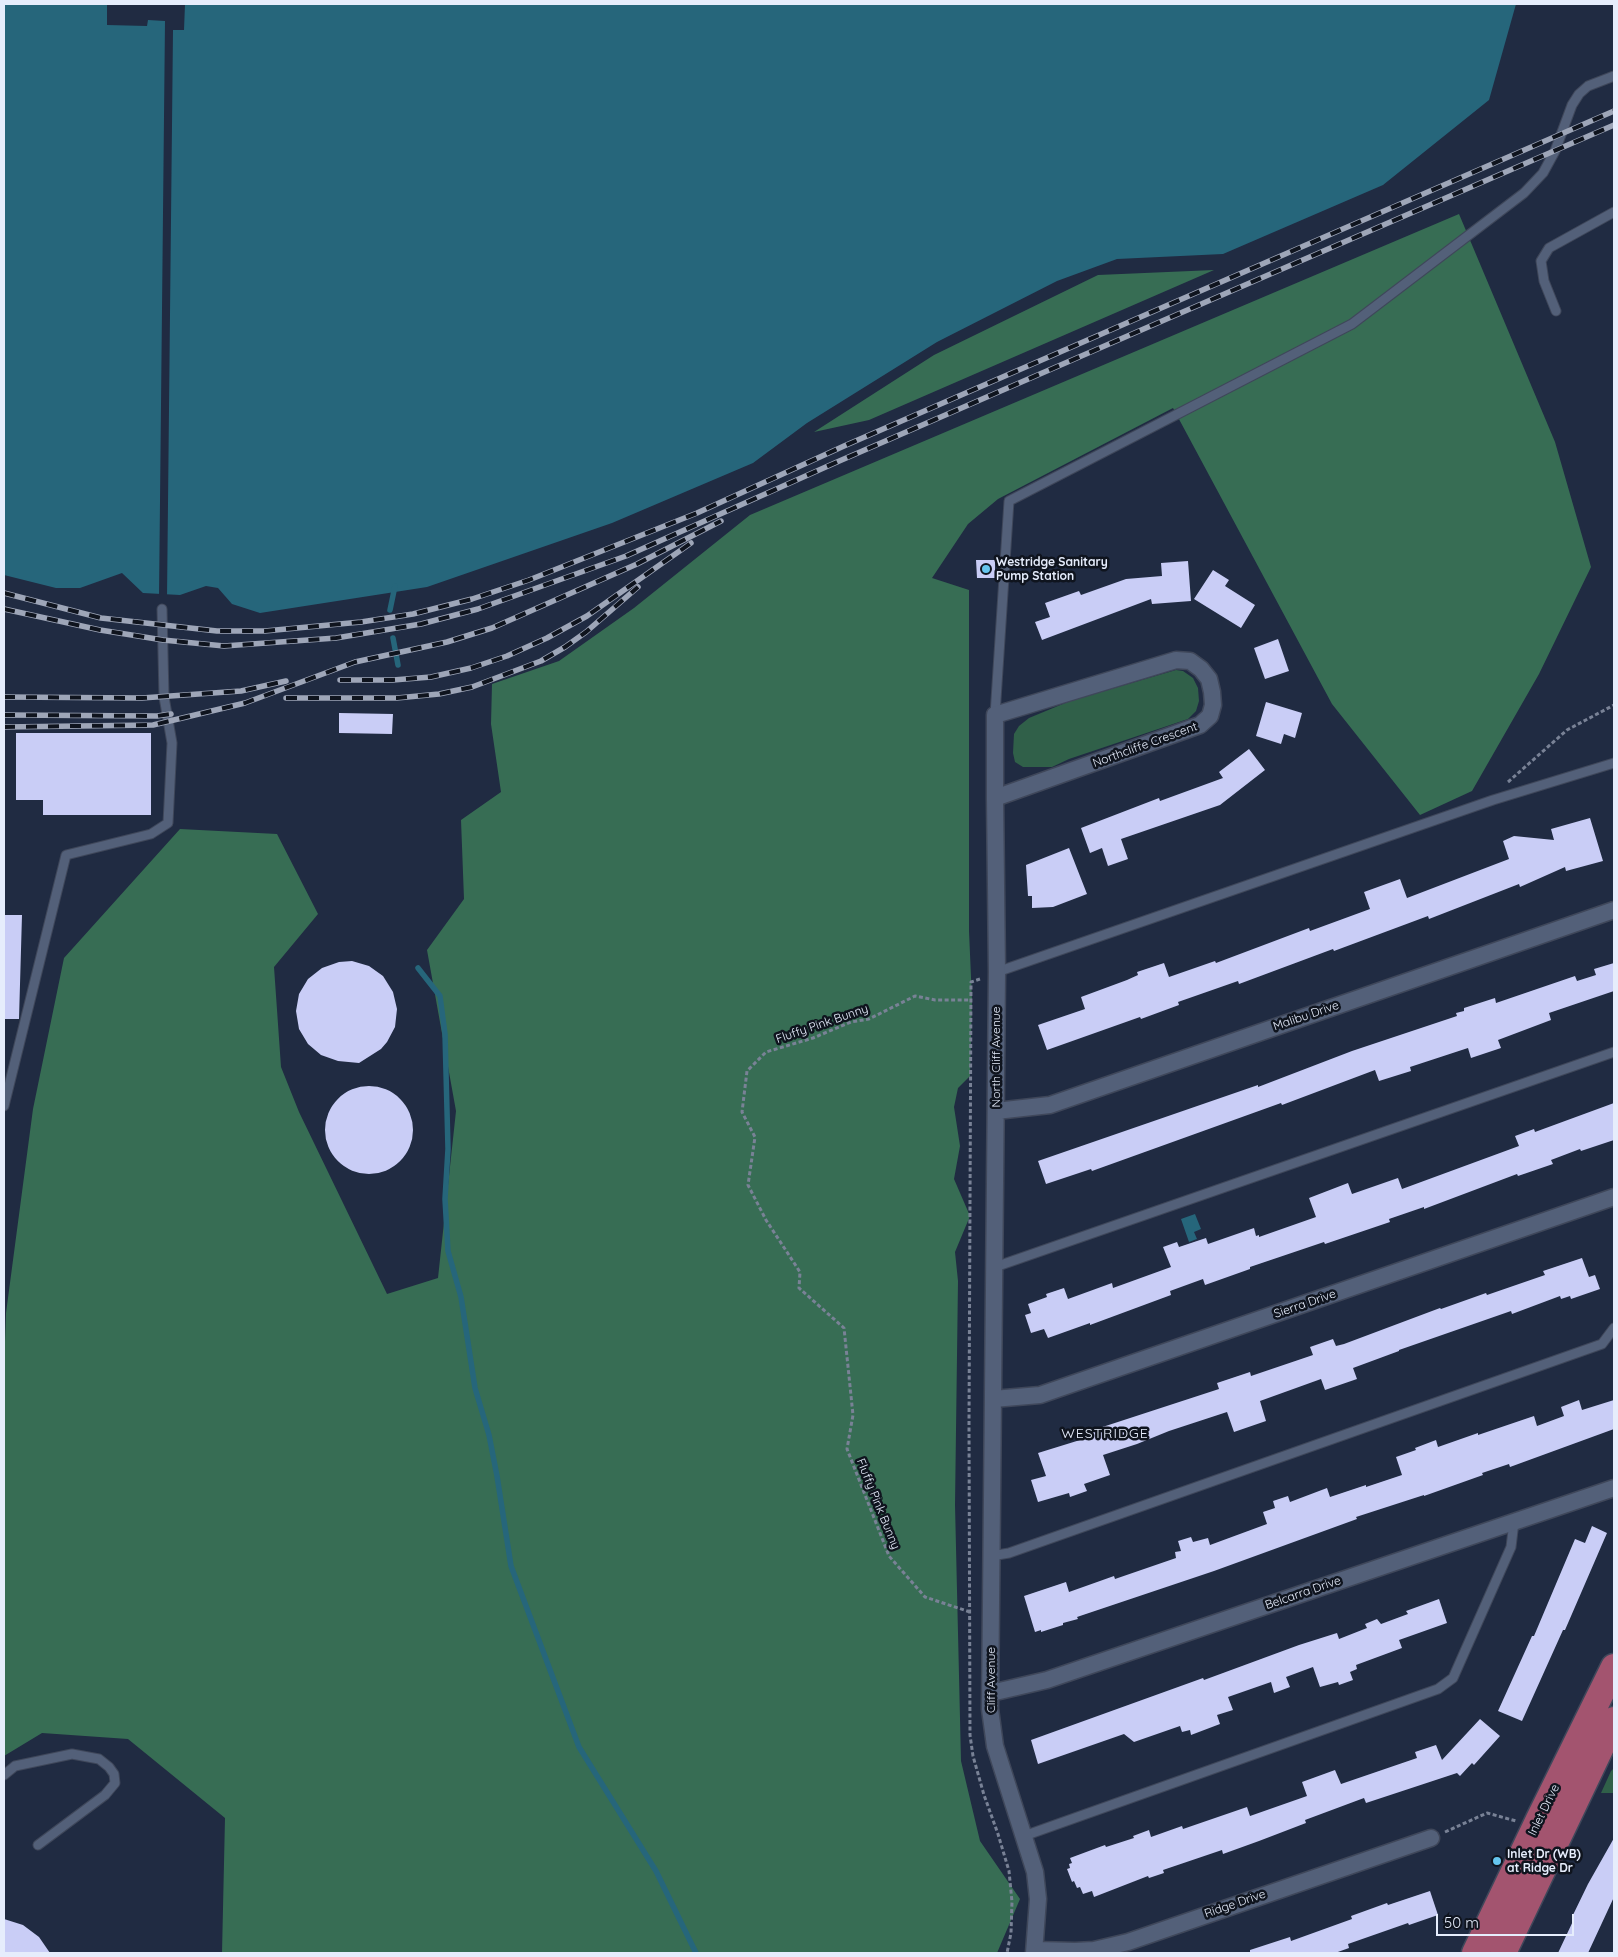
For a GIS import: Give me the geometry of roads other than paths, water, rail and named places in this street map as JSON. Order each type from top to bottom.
[{"type":"main road","name":"Inlet Drive","points":[[1475,1953],[1614,1667]]},
{"type":"main road","name":"Inlet Drive","points":[[1503,1953],[1614,1720]]},
{"type":"street","name":"Northcliffe Crescent","points":[[995,715],[1176,660],[1190,661],[1202,669],[1209,679],[1213,705],[1210,716],[1200,725],[995,798]]},
{"type":"street","name":"North Cliff Avenue","points":[[993,1399],[997,972],[995,715]]},
{"type":"street","name":"Malibu Drive","points":[[996,1112],[1050,1105],[1614,910]]},
{"type":"street","name":"Sierra Drive","points":[[993,1399],[1040,1395],[1614,1197]]},
{"type":"street","name":"Cliff Avenue","points":[[993,1399],[990,1718],[995,1746],[1034,1872],[1038,1899],[1035,1952]]},
{"type":"street","name":"Belcarra Drive","points":[[991,1693],[1047,1680],[1614,1488]]},
{"type":"street","name":"Ridge Drive","points":[[1035,1952],[1094,1950],[1128,1942],[1431,1838]]},
{"type":"lane","points":[[995,715],[1009,501],[1352,324],[1524,193],[1543,173],[1572,106],[1580,94],[1588,86],[1614,76]]},
{"type":"lane","points":[[1556,311],[1544,281],[1541,261],[1548,248],[1614,212]]},
{"type":"lane","points":[[4,1106],[66,855],[151,834],[168,823],[172,743],[164,697],[162,609]]},
{"type":"lane","points":[[997,972],[1493,800],[1614,763]]},
{"type":"lane","points":[[995,1267],[1614,1052]]},
{"type":"lane","points":[[991,1556],[1009,1553],[1602,1344],[1614,1328]]},
{"type":"lane","points":[[1024,1836],[1438,1689],[1453,1678],[1512,1547],[1514,1522]]},
{"type":"lane","points":[[4,1775],[15,1766],[72,1754],[99,1758],[114,1774],[115,1783],[105,1795],[38,1846]]},
{"type":"water","points":[[4,4],[1516,4],[1489,100],[1383,185],[1223,254],[1117,259],[1057,281],[937,342],[807,423],[753,463],[612,523],[427,587],[260,613],[232,604],[218,588],[206,586],[180,595],[143,593],[122,573],[80,588],[56,588],[4,575]]},
{"type":"water","points":[[1195,1214],[1201,1229],[1194,1232],[1197,1239],[1189,1242],[1181,1219]]},
{"type":"waterway","points":[[390,610],[395,586]]},
{"type":"waterway","points":[[393,638],[398,665]]},
{"type":"waterway","points":[[418,968],[440,996],[445,1034],[448,1149],[445,1199],[448,1251],[461,1297],[475,1388],[489,1435],[511,1566],[579,1747],[656,1871],[696,1953]]},
{"type":"railway","points":[[4,593],[101,618],[217,631],[265,631],[361,622],[413,614],[472,599],[529,580],[697,513],[844,446],[1614,111]]},
{"type":"railway","points":[[4,609],[100,630],[163,640],[224,646],[336,638],[421,624],[478,609],[626,556],[837,462],[1614,125]]},
{"type":"railway","points":[[4,727],[153,725],[245,703],[355,662],[447,642],[492,628],[637,564],[721,521]]},
{"type":"railway","points":[[340,680],[393,680],[431,677],[471,668],[507,656],[547,638],[587,616],[691,543]]},
{"type":"railway","points":[[286,698],[397,698],[439,694],[472,687],[541,661],[565,647],[586,632],[638,587]]},
{"type":"railway","points":[[4,697],[142,698],[241,691],[286,681]]},
{"type":"railway","points":[[4,715],[157,716],[171,714]]},
{"type":"place","name":"Westridge Sanitary Pump Station","points":[[986,569]]},
{"type":"place","name":"Inlet Dr (WB) at Ridge Dr","points":[[1497,1861]]},
{"type":"district","name":"WESTRIDGE","points":[[1105,1434]]}]
